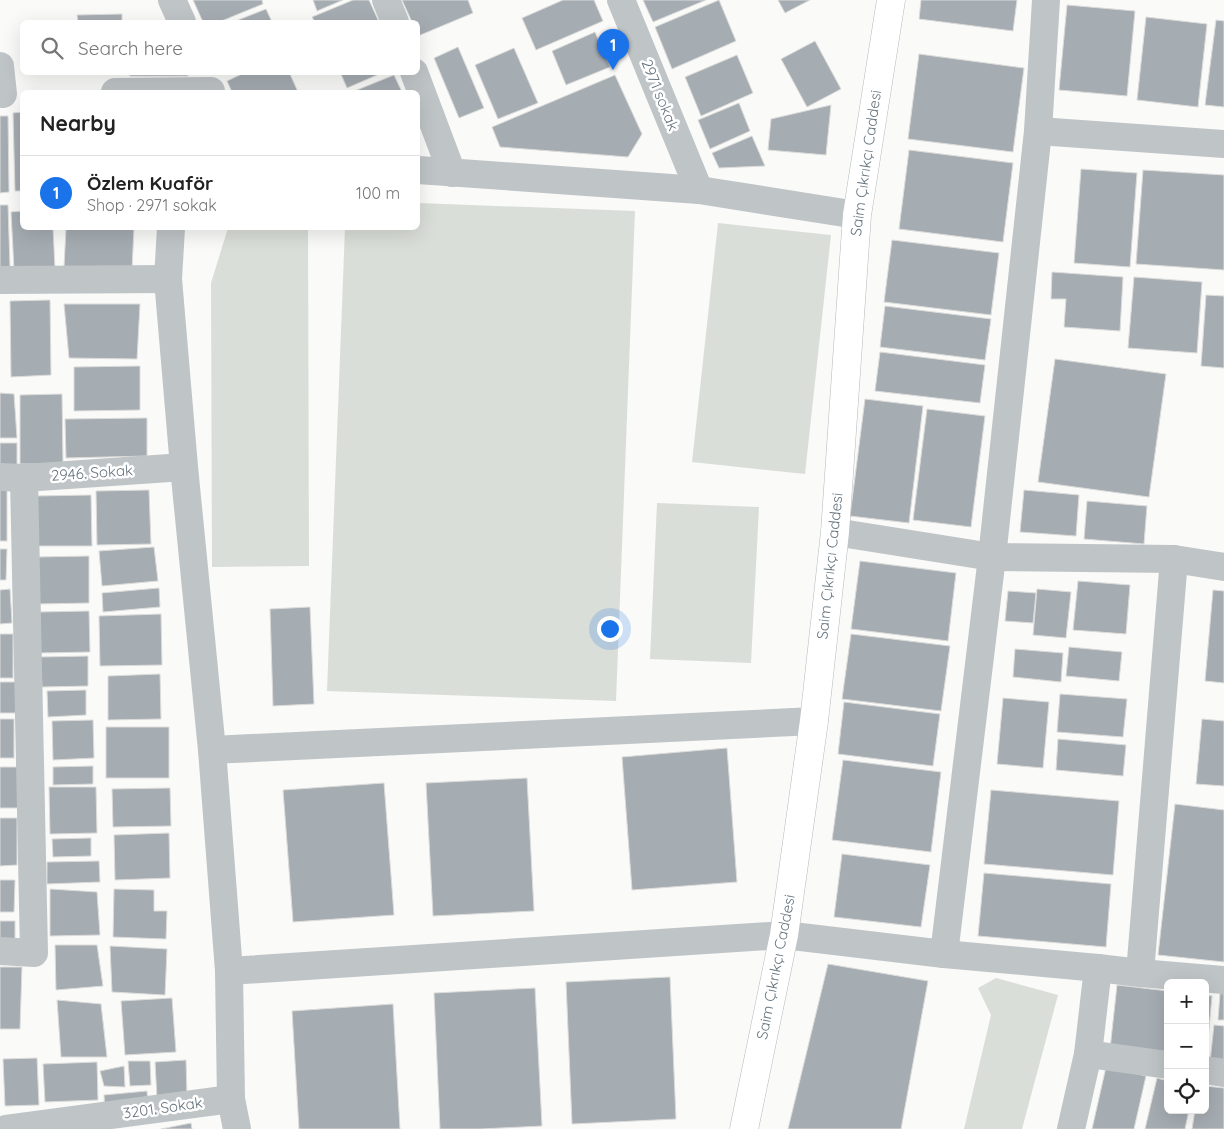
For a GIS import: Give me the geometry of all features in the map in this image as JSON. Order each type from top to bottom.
[{"type":"main road","name":"Saim Çıkrıkçı Caddesi","points":[[744,1129],[784,935],[814,721],[835,532],[857,215],[891,0]]},
{"type":"street","points":[[172,0],[181,20]]},
{"type":"street","points":[[386,0],[394,20]]},
{"type":"street","name":"2971 sokak","points":[[621,0],[699,190]]},
{"type":"street","points":[[944,954],[992,557],[1038,131],[1046,0]]},
{"type":"street","points":[[0,66],[8,94]]},
{"type":"street","points":[[415,75],[452,173]]},
{"type":"street","points":[[142,90],[209,85]]},
{"type":"street","points":[[1038,131],[1224,144]]},
{"type":"street","points":[[420,170],[699,190],[857,215]]},
{"type":"street","points":[[171,230],[168,279],[184,467],[212,750],[229,971],[232,1099],[237,1129]]},
{"type":"street","points":[[0,280],[168,279]]},
{"type":"street","name":"2946. Sokak","points":[[12,477],[184,467]]},
{"type":"street","points":[[0,951],[34,953],[12,477]]},
{"type":"street","points":[[835,532],[992,557],[1174,559],[1224,567]]},
{"type":"street","points":[[1140,973],[1174,559]]},
{"type":"street","points":[[212,750],[814,721]]},
{"type":"street","points":[[229,971],[784,935],[944,954],[1224,980]]},
{"type":"street","points":[[1071,1129],[1088,1054],[1098,968]]},
{"type":"street","points":[[1088,1054],[1164,1064]]},
{"type":"street","points":[[1209,1071],[1224,1073]]},
{"type":"street","name":"3201. Sokak","points":[[6,1129],[232,1099]]},
{"type":"shaded area","points":[[420,203],[635,211],[616,701],[327,691],[345,230],[420,230]]},
{"type":"shaded area","points":[[718,223],[831,235],[805,474],[692,462]]},
{"type":"shaded area","points":[[227,230],[308,230],[309,566],[212,567],[211,283]]},
{"type":"shaded area","points":[[657,503],[759,507],[751,663],[650,659]]},
{"type":"shaded area","points":[[996,978],[1058,995],[1022,1129],[964,1129],[991,1015],[978,988]]},
{"type":"building","points":[[193,0],[262,0],[263,4],[224,20],[202,20]]},
{"type":"building","points":[[313,0],[343,0],[317,11]]},
{"type":"building","points":[[353,0],[369,0],[378,20],[314,20],[312,17]]},
{"type":"building","points":[[402,0],[468,0],[473,13],[420,35],[420,20],[411,20]]},
{"type":"building","points":[[563,0],[594,0],[603,21],[536,50],[522,18]]},
{"type":"building","points":[[643,0],[706,0],[653,22]]},
{"type":"building","points":[[719,0],[736,41],[672,69],[655,27]]},
{"type":"building","points":[[778,0],[810,0],[785,13]]},
{"type":"building","points":[[921,0],[1017,0],[1013,31],[919,19]]},
{"type":"building","points":[[1067,5],[1135,11],[1127,96],[1059,90]]},
{"type":"building","points":[[266,9],[271,20],[238,20]]},
{"type":"building","points":[[122,14],[122,20],[78,20],[77,15]]},
{"type":"building","points":[[1146,17],[1207,24],[1198,107],[1137,100]]},
{"type":"building","points":[[1216,20],[1224,21],[1224,107],[1205,105]]},
{"type":"building","points":[[595,32],[610,67],[566,85],[552,51]]},
{"type":"building","points":[[815,41],[841,89],[807,107],[781,59]]},
{"type":"building","points":[[458,47],[484,108],[459,118],[434,58]]},
{"type":"building","points":[[514,48],[538,103],[498,119],[475,65]]},
{"type":"building","points":[[919,54],[1024,68],[1013,152],[908,139]]},
{"type":"building","points":[[737,55],[753,93],[701,116],[685,77]]},
{"type":"building","points":[[188,75],[188,76],[130,76]]},
{"type":"building","points":[[240,75],[290,75],[297,90],[231,90],[227,81]]},
{"type":"building","points":[[341,75],[377,75],[347,88]]},
{"type":"building","points":[[394,75],[401,90],[357,90]]},
{"type":"building","points":[[615,75],[642,134],[628,157],[500,147],[492,127]]},
{"type":"building","points":[[739,103],[750,131],[710,149],[698,120]]},
{"type":"building","points":[[831,105],[826,155],[768,150],[771,119]]},
{"type":"building","points":[[20,112],[20,191],[15,191],[13,113]]},
{"type":"building","points":[[0,116],[8,116],[9,192],[0,193]]},
{"type":"building","points":[[752,136],[765,166],[719,168],[712,153]]},
{"type":"building","points":[[909,150],[1013,163],[1003,242],[899,229]]},
{"type":"building","points":[[1081,169],[1137,173],[1130,267],[1074,263]]},
{"type":"building","points":[[1143,170],[1224,175],[1224,270],[1136,264]]},
{"type":"building","points":[[0,205],[8,205],[10,267],[0,267]]},
{"type":"building","points":[[20,211],[20,230],[53,230],[55,268],[14,270],[11,212]]},
{"type":"building","points":[[66,230],[134,230],[132,270],[64,267]]},
{"type":"building","points":[[892,240],[999,253],[991,315],[884,302]]},
{"type":"building","points":[[1052,272],[1123,277],[1120,331],[1064,327],[1066,299],[1051,299]]},
{"type":"building","points":[[1134,277],[1202,282],[1197,353],[1128,348]]},
{"type":"building","points":[[1206,295],[1224,296],[1224,368],[1201,366]]},
{"type":"building","points":[[50,300],[51,375],[11,377],[10,301]]},
{"type":"building","points":[[64,304],[140,304],[137,359],[69,358]]},
{"type":"building","points":[[885,306],[991,319],[985,360],[880,347]]},
{"type":"building","points":[[880,352],[985,365],[980,403],[875,391]]},
{"type":"building","points":[[1055,359],[1166,374],[1149,497],[1038,482]]},
{"type":"building","points":[[140,366],[140,410],[74,411],[74,367]]},
{"type":"building","points":[[0,393],[14,394],[17,438],[0,438]]},
{"type":"building","points":[[62,394],[63,464],[20,464],[20,395]]},
{"type":"building","points":[[865,399],[923,406],[909,523],[850,516]]},
{"type":"building","points":[[927,409],[985,416],[971,527],[913,520]]},
{"type":"building","points":[[147,418],[147,456],[66,458],[65,419]]},
{"type":"building","points":[[0,443],[17,443],[17,471],[0,471]]},
{"type":"building","points":[[0,490],[7,490],[7,541],[0,541]]},
{"type":"building","points":[[149,490],[151,544],[97,545],[96,491]]},
{"type":"building","points":[[1024,490],[1079,495],[1076,536],[1020,532]]},
{"type":"building","points":[[91,495],[92,546],[36,546],[35,496]]},
{"type":"building","points":[[1087,501],[1147,506],[1144,544],[1084,539]]},
{"type":"building","points":[[154,547],[158,581],[102,586],[99,551]]},
{"type":"building","points":[[0,549],[7,549],[6,580],[0,580]]},
{"type":"building","points":[[89,556],[89,603],[37,604],[37,557]]},
{"type":"building","points":[[860,561],[956,573],[948,641],[851,629]]},
{"type":"building","points":[[1078,581],[1130,585],[1126,634],[1073,630]]},
{"type":"building","points":[[159,588],[160,607],[103,612],[102,593]]},
{"type":"building","points":[[10,589],[12,623],[0,624],[0,590]]},
{"type":"building","points":[[1037,589],[1071,592],[1066,638],[1033,635]]},
{"type":"building","points":[[1213,590],[1224,591],[1224,683],[1205,681]]},
{"type":"building","points":[[1008,591],[1036,593],[1033,623],[1005,621]]},
{"type":"building","points":[[310,607],[314,704],[273,706],[270,609]]},
{"type":"building","points":[[89,611],[90,652],[39,653],[39,612]]},
{"type":"building","points":[[161,614],[162,665],[100,666],[99,616]]},
{"type":"building","points":[[0,634],[13,634],[13,678],[0,678]]},
{"type":"building","points":[[851,634],[950,646],[941,711],[842,699]]},
{"type":"building","points":[[1069,647],[1122,652],[1119,681],[1066,676]]},
{"type":"building","points":[[1015,649],[1063,653],[1061,682],[1013,677]]},
{"type":"building","points":[[88,656],[88,686],[42,687],[40,657]]},
{"type":"building","points":[[160,674],[161,719],[108,720],[108,676]]},
{"type":"building","points":[[0,682],[17,682],[17,713],[0,713]]},
{"type":"building","points":[[86,690],[86,715],[48,717],[47,691]]},
{"type":"building","points":[[1060,694],[1127,699],[1123,737],[1057,732]]},
{"type":"building","points":[[1003,698],[1049,702],[1043,768],[997,764]]},
{"type":"building","points":[[844,702],[940,714],[933,766],[838,754]]},
{"type":"building","points":[[0,719],[14,719],[14,758],[0,758]]},
{"type":"building","points":[[1202,719],[1224,721],[1224,786],[1196,784]]},
{"type":"building","points":[[93,720],[94,758],[53,760],[52,721]]},
{"type":"building","points":[[106,727],[169,727],[169,778],[106,778]]},
{"type":"building","points":[[1058,739],[1126,745],[1123,776],[1056,770]]},
{"type":"building","points":[[727,748],[737,882],[632,890],[622,757]]},
{"type":"building","points":[[843,760],[941,772],[931,852],[832,840]]},
{"type":"building","points":[[93,766],[93,784],[53,785],[53,767]]},
{"type":"building","points":[[0,767],[19,767],[18,808],[0,808]]},
{"type":"building","points":[[527,778],[534,911],[433,916],[426,783]]},
{"type":"building","points":[[384,783],[394,915],[293,922],[283,790]]},
{"type":"building","points":[[49,787],[96,787],[97,833],[50,834]]},
{"type":"building","points":[[170,788],[171,826],[113,827],[112,789]]},
{"type":"building","points":[[991,790],[1119,801],[1113,875],[984,864]]},
{"type":"building","points":[[1175,804],[1224,810],[1224,962],[1158,955]]},
{"type":"building","points":[[0,818],[17,818],[17,865],[0,866]]},
{"type":"building","points":[[169,833],[170,878],[115,880],[114,835]]},
{"type":"building","points":[[91,838],[91,856],[53,857],[52,839]]},
{"type":"building","points":[[842,854],[930,865],[921,927],[834,917]]},
{"type":"building","points":[[99,861],[100,882],[47,884],[47,862]]},
{"type":"building","points":[[984,873],[1111,884],[1106,947],[978,936]]},
{"type":"building","points":[[0,880],[15,880],[14,912],[0,912]]},
{"type":"building","points":[[50,889],[97,892],[100,935],[50,936]]},
{"type":"building","points":[[114,889],[154,890],[154,911],[167,911],[166,939],[113,937]]},
{"type":"building","points":[[0,921],[15,921],[15,945],[0,945]]},
{"type":"building","points":[[55,945],[97,945],[103,986],[56,990]]},
{"type":"building","points":[[110,946],[167,949],[165,995],[112,992]]},
{"type":"building","points":[[828,964],[928,981],[901,1129],[788,1129]]},
{"type":"building","points":[[0,967],[22,967],[20,1029],[0,1029]]},
{"type":"building","points":[[670,977],[676,1119],[572,1124],[566,982]]},
{"type":"building","points":[[1117,985],[1164,991],[1164,1055],[1110,1049]]},
{"type":"building","points":[[535,988],[542,1126],[440,1129],[434,993]]},
{"type":"building","points":[[1220,993],[1224,994],[1224,1020],[1218,1020]]},
{"type":"building","points":[[1209,996],[1212,996],[1209,1028]]},
{"type":"building","points":[[172,998],[176,1052],[125,1055],[121,1001]]},
{"type":"building","points":[[57,1000],[101,1004],[107,1057],[61,1057]]},
{"type":"building","points":[[393,1004],[400,1129],[299,1129],[292,1011]]},
{"type":"building","points":[[1214,1025],[1224,1026],[1224,1063],[1210,1062]]},
{"type":"building","points":[[37,1058],[39,1105],[5,1106],[3,1059]]},
{"type":"building","points":[[186,1060],[187,1097],[157,1098],[155,1062]]},
{"type":"building","points":[[128,1061],[150,1061],[151,1085],[130,1086]]},
{"type":"building","points":[[97,1062],[98,1100],[45,1102],[43,1064]]},
{"type":"building","points":[[124,1066],[125,1087],[104,1086],[100,1071]]},
{"type":"building","points":[[1106,1067],[1146,1076],[1134,1129],[1092,1129]]},
{"type":"building","points":[[1157,1078],[1164,1080],[1164,1114],[1188,1114],[1185,1129],[1145,1129]]},
{"type":"building","points":[[1209,1086],[1224,1088],[1224,1129],[1192,1129],[1194,1114],[1209,1114]]},
{"type":"building","points":[[147,1091],[148,1107],[105,1113],[104,1095]]},
{"type":"building","points":[[191,1123],[192,1129],[161,1129]]},
{"type":"place","name":"Özlem Kuaför","points":[[613,70]]}]
